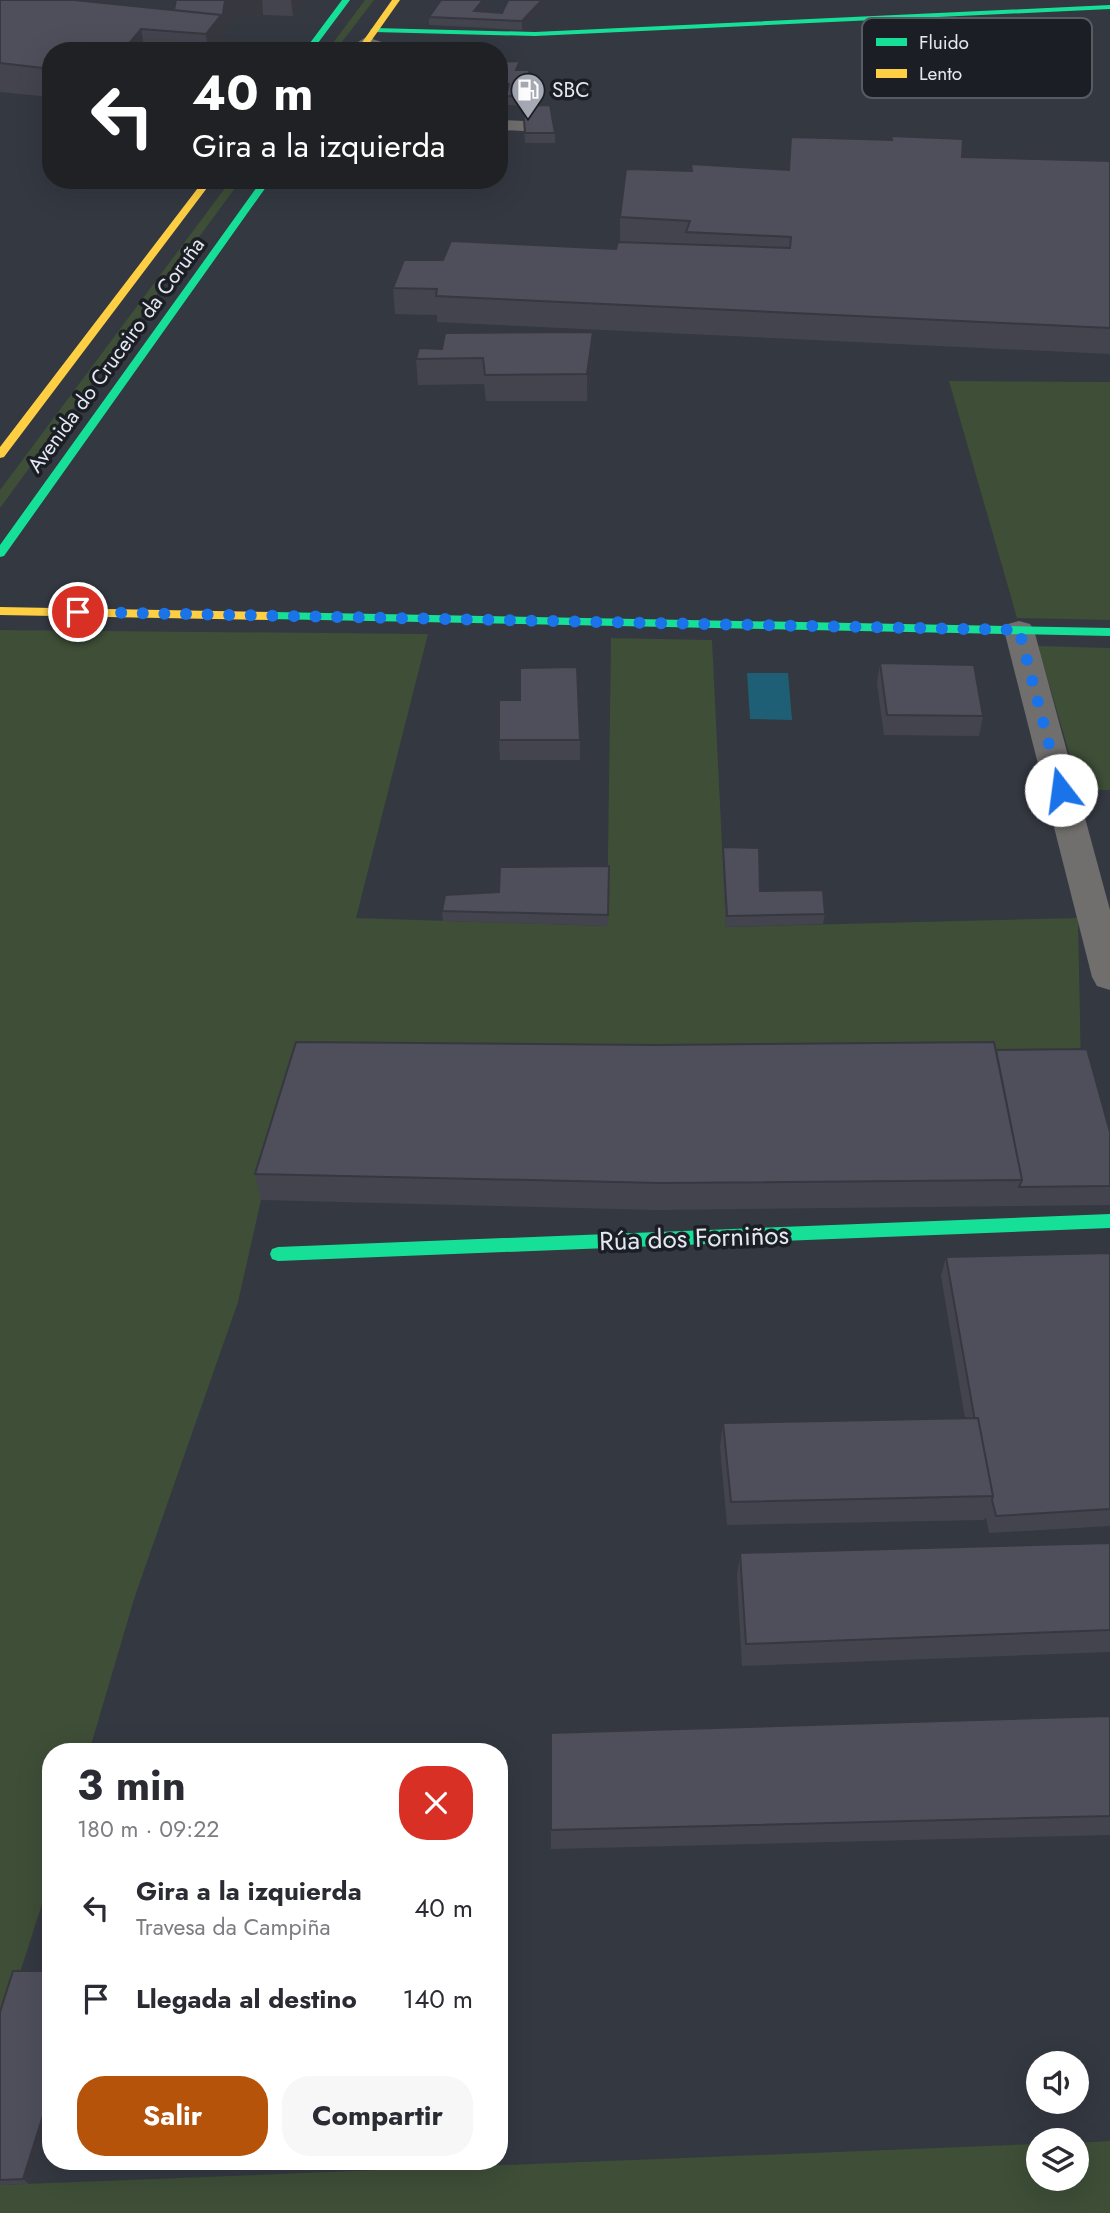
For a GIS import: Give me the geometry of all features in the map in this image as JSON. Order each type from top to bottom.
[{"type":"street","points":[[315,42],[346,0]]},
{"type":"street","points":[[367,41],[396,0]]},
{"type":"street","points":[[876,18],[1110,7]]},
{"type":"street","points":[[367,41],[862,19]]},
{"type":"street","name":"Avenida do Cruceiro da Coruña","points":[[0,455],[202,189]]},
{"type":"street","name":"Avenida do Cruceiro da Coruña","points":[[0,553],[261,189]]},
{"type":"street","points":[[0,611],[1110,632]]},
{"type":"street","points":[[1019,630],[1110,977]]},
{"type":"street","name":"Rúa dos Forniños","points":[[278,1254],[1110,1222]]},
{"type":"lane","points":[[508,125],[524,126]]},
{"type":"green space","points":[[365,0],[374,0],[342,42],[334,42]]},
{"type":"green space","points":[[224,189],[234,189],[0,508],[0,490]]},
{"type":"green space","points":[[949,381],[1110,382],[1110,620],[1017,618]]},
{"type":"green space","points":[[0,630],[428,634],[356,918],[607,926],[611,638],[712,640],[726,927],[1078,918],[1081,1069],[300,1070],[261,1200],[238,1302],[135,1596],[92,1743],[42,1743],[42,1904],[0,2035]]},
{"type":"green space","points":[[1038,646],[1110,648],[1110,790],[1080,790]]},
{"type":"green space","points":[[1110,2141],[1110,2213],[0,2213],[0,2185],[380,2170],[508,2170],[508,2165],[1026,2144],[1026,2191],[1089,2191],[1089,2142]]},
{"type":"water","points":[[747,673],[788,673],[792,720],[750,719]]},
{"type":"building","points":[[0,0],[74,0],[221,15],[206,34],[141,29],[130,42],[42,42],[42,68],[0,63]]},
{"type":"building","points":[[176,0],[225,0],[222,20],[221,15],[174,10]]},
{"type":"building","points":[[441,0],[483,0],[474,11],[502,13],[508,0],[542,0],[522,21],[429,17]]},
{"type":"building","points":[[520,61],[516,70],[529,70],[530,97],[508,96],[508,62]]},
{"type":"building","points":[[550,105],[555,133],[525,133],[523,106]]},
{"type":"building","points":[[891,136],[963,139],[962,157],[1110,161],[1110,328],[436,296],[437,289],[393,288],[404,260],[443,260],[451,241],[616,249],[618,242],[790,248],[791,237],[686,232],[690,221],[620,217],[626,169],[692,171],[691,164],[789,170],[791,137],[892,140]]},
{"type":"building","points":[[593,332],[587,374],[485,375],[483,358],[416,359],[419,348],[442,349],[445,333]]},
{"type":"building","points":[[880,663],[974,665],[983,716],[887,715]]},
{"type":"building","points":[[577,667],[580,740],[499,740],[499,700],[520,700],[520,668]]},
{"type":"building","points":[[723,847],[759,848],[760,891],[823,890],[825,914],[727,916]]},
{"type":"building","points":[[609,866],[608,915],[442,911],[445,895],[499,892],[500,867]]},
{"type":"building","points":[[296,1042],[656,1045],[994,1042],[1022,1180],[660,1183],[255,1174]]},
{"type":"building","points":[[1087,1049],[1110,1132],[1110,1186],[1019,1187],[1022,1180],[996,1050]]},
{"type":"building","points":[[1110,1253],[1110,1509],[996,1516],[978,1418],[974,1418],[946,1257]]},
{"type":"building","points":[[978,1418],[993,1496],[731,1502],[723,1423]]},
{"type":"building","points":[[1110,1543],[1110,1630],[746,1644],[740,1553]]},
{"type":"building","points":[[1110,1716],[1110,1816],[551,1830],[551,1733]]},
{"type":"building","points":[[13,1971],[42,1971],[42,2119],[23,2179],[0,2180],[0,2012]]},
{"type":"traffic: fast","points":[[315,42],[346,0]]},
{"type":"traffic: fast","points":[[876,18],[1110,7]]},
{"type":"traffic: fast","points":[[374,30],[535,34],[862,19]]},
{"type":"traffic: fast","points":[[0,553],[261,189]]},
{"type":"traffic: fast","points":[[273,616],[1110,632]]},
{"type":"traffic: fast","points":[[278,1254],[1110,1221]]},
{"type":"traffic: slow","points":[[366,42],[396,0]]},
{"type":"traffic: slow","points":[[0,455],[202,189]]},
{"type":"traffic: slow","points":[[0,611],[273,616]]},
{"type":"place","name":"SBC","points":[[528,120]]},
{"type":"route","points":[[78,612],[1019,630],[1061,790]]}]
